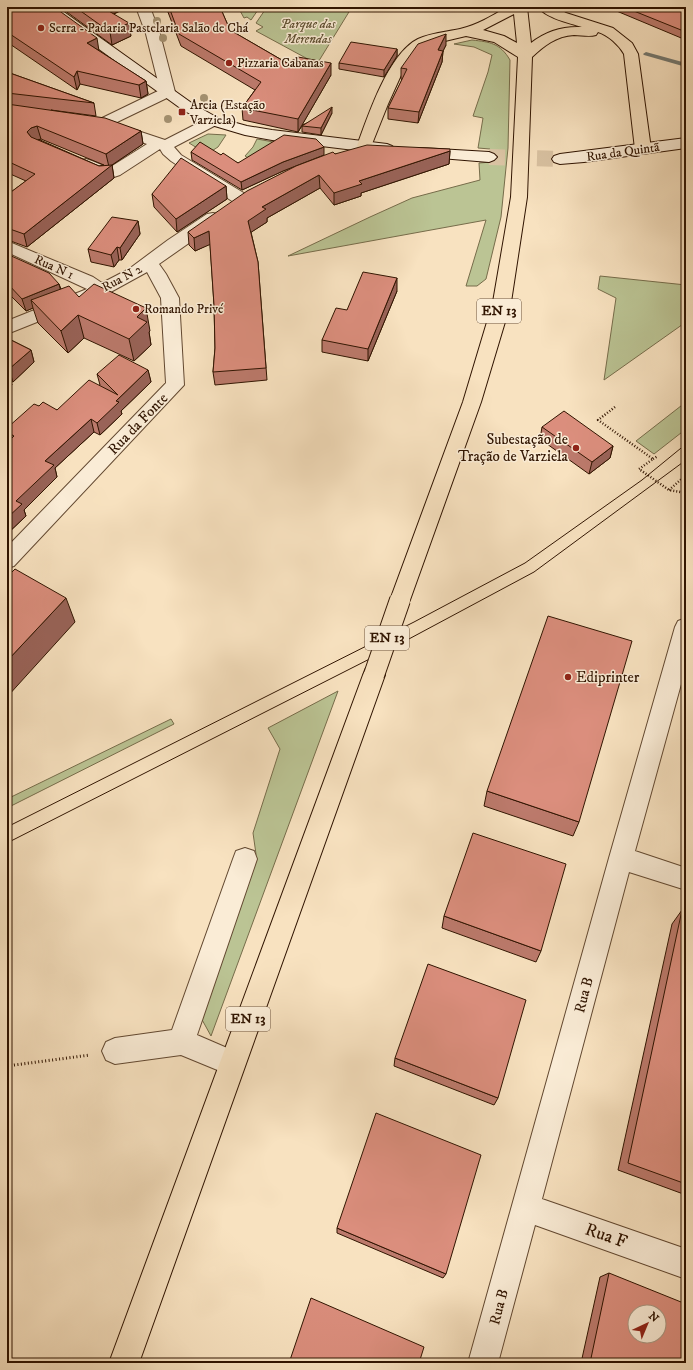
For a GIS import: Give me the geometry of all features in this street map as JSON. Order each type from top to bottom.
[{"type":"main road","points":[[365,146],[386,90],[411,50],[434,38],[465,32],[494,22],[516,7]]},
{"type":"main road","name":"EN 13","points":[[124,1363],[472,402],[502,302],[518,198],[525,56],[520,7]]},
{"type":"main road","points":[[545,7],[561,16],[599,27],[617,36],[627,46],[631,54],[643,149]]},
{"type":"main road","points":[[465,32],[499,38],[512,45],[525,56],[537,45],[559,32],[572,30],[617,36]]},
{"type":"street","points":[[48,7],[188,107],[213,120],[245,130],[272,135],[404,151],[489,157]]},
{"type":"street","points":[[143,7],[153,34],[168,92]]},
{"type":"street","points":[[149,263],[174,244],[237,203],[168,152],[162,144],[95,122],[168,92]]},
{"type":"street","points":[[74,159],[108,174],[162,144],[213,120]]},
{"type":"street","name":"Rua da Quintã","points":[[560,159],[686,143]]},
{"type":"street","points":[[338,157],[365,146]]},
{"type":"street","name":"Rua N 1","points":[[7,246],[87,281],[101,290]]},
{"type":"street","name":"Rua N 2","points":[[7,328],[101,290],[135,273],[149,263]]},
{"type":"street","name":"Rua da Fonte","points":[[7,560],[175,385],[170,298],[158,274],[149,263]]},
{"type":"street","name":"Rua B","points":[[483,1363],[621,858],[686,627]]},
{"type":"street","points":[[621,858],[686,879]]},
{"type":"street","points":[[181,1042],[245,860]]},
{"type":"street","points":[[115,1051],[181,1042],[232,1063]]},
{"type":"street","name":"Rua F","points":[[526,1208],[686,1264]]},
{"type":"path","points":[[615,407],[598,420],[653,459]]},
{"type":"path","points":[[658,456],[639,469],[669,490],[686,493]]},
{"type":"path","points":[[669,490],[686,475]]},
{"type":"path","points":[[7,1066],[115,1051]]},
{"type":"green space","name":"Parque das Merendas","points":[[238,7],[260,7],[251,20],[247,17],[244,18]]},
{"type":"green space","name":"Parque das Merendas","points":[[267,7],[352,7],[317,64],[256,31],[263,27],[256,23]]},
{"type":"green space","points":[[472,40],[494,44],[506,54],[510,60],[508,148],[501,217],[486,279],[477,286],[466,286],[486,220],[288,256],[412,198],[480,180],[479,163],[492,162],[490,149],[478,148],[483,118],[473,116],[488,72],[492,55],[474,47],[454,44]]},
{"type":"green space","points":[[208,134],[226,135],[218,147],[207,154],[189,143]]},
{"type":"green space","points":[[257,139],[279,143],[255,162],[245,156],[253,147]]},
{"type":"green space","points":[[600,276],[686,285],[686,322],[604,380],[616,298],[598,289]]},
{"type":"green space","points":[[686,402],[686,429],[654,454],[636,441]]},
{"type":"green space","points":[[338,691],[211,1036],[200,1016],[256,854],[253,833],[280,749],[268,728]]},
{"type":"green space","points":[[171,719],[174,724],[7,808],[7,799]]},
{"type":"building","points":[[7,7],[54,7],[97,38],[87,43],[146,81],[139,85],[77,71],[74,77],[7,32]]},
{"type":"building","points":[[75,7],[102,7],[129,23],[110,32]]},
{"type":"building","points":[[169,7],[220,7],[230,30],[287,63],[298,57],[331,63],[298,119],[242,108],[261,82],[179,34]]},
{"type":"building","points":[[624,7],[686,7],[686,32]]},
{"type":"building","points":[[446,34],[438,50],[443,51],[419,112],[388,108],[407,69],[401,68],[418,44]]},
{"type":"building","points":[[351,42],[397,49],[384,70],[339,63]]},
{"type":"building","points":[[7,72],[94,103],[7,93]]},
{"type":"building","points":[[7,104],[105,118],[141,131],[106,154],[37,126],[31,128],[27,132],[31,137],[99,166],[112,165],[24,234],[7,228],[7,195],[35,174],[7,161],[7,158],[12,155],[7,153]]},
{"type":"building","points":[[332,107],[321,128],[302,126]]},
{"type":"building","points":[[284,135],[316,139],[324,147],[283,162],[241,182],[191,152],[200,142],[221,155],[223,153],[238,163]]},
{"type":"building","points":[[367,145],[450,149],[450,151],[359,181],[362,184],[334,193],[319,175],[262,207],[266,209],[248,221],[258,262],[266,368],[213,372],[215,348],[214,305],[209,231],[194,238],[188,232],[247,191],[296,166],[333,152],[335,154]]},
{"type":"building","points":[[181,158],[226,186],[176,219],[152,194]]},
{"type":"building","points":[[112,217],[138,221],[120,248],[117,247],[111,255],[88,249]]},
{"type":"building","points":[[7,254],[49,273],[59,284],[22,299],[7,283]]},
{"type":"building","points":[[363,272],[397,278],[368,349],[322,340],[336,308],[347,310]]},
{"type":"building","points":[[94,284],[146,308],[137,317],[147,322],[129,339],[78,315],[61,331],[31,300],[69,286],[79,297]]},
{"type":"building","points":[[7,338],[31,350],[9,369],[7,369]]},
{"type":"building","points":[[119,355],[148,370],[116,401],[119,402],[97,423],[91,419],[45,461],[54,465],[16,501],[22,504],[7,518],[7,443],[14,436],[7,432],[7,428],[34,404],[39,406],[43,402],[57,410],[89,380],[118,395],[97,374]]},
{"type":"building","points":[[564,411],[613,446],[592,462],[542,427]]},
{"type":"building","points":[[15,569],[66,598],[7,661],[7,577]]},
{"type":"building","points":[[548,616],[632,641],[579,822],[487,791]]},
{"type":"building","points":[[473,833],[566,864],[541,951],[444,916]]},
{"type":"building","points":[[682,910],[686,911],[686,1184],[628,1163]]},
{"type":"building","points":[[428,964],[526,1000],[498,1098],[395,1058]]},
{"type":"building","points":[[376,1113],[481,1155],[446,1274],[337,1228]]},
{"type":"building","points":[[609,1273],[686,1304],[686,1363],[590,1363]]},
{"type":"building","points":[[311,1298],[424,1347],[419,1363],[289,1363]]},
{"type":"waterway","points":[[646,54],[686,65]]},
{"type":"tunnel","points":[[489,157],[560,159]]},
{"type":"tram line","points":[[7,827],[414,622],[525,563],[642,480],[686,444]]},
{"type":"tram line","points":[[7,843],[407,640],[534,572],[686,460]]},
{"type":"place","name":"Serra - Padaria Pastelaria Salão de Chá","points":[[41,28]]},
{"type":"place","name":"Pizzaria Cabanas","points":[[229,63]]},
{"type":"place","name":"Areia (Estação Varziela)","points":[[182,112]]},
{"type":"place","name":"Romando Privé","points":[[136,309]]},
{"type":"place","name":"Subestação de Tração de Varziela","points":[[576,448]]},
{"type":"place","name":"Ediprinter","points":[[568,677]]}]
